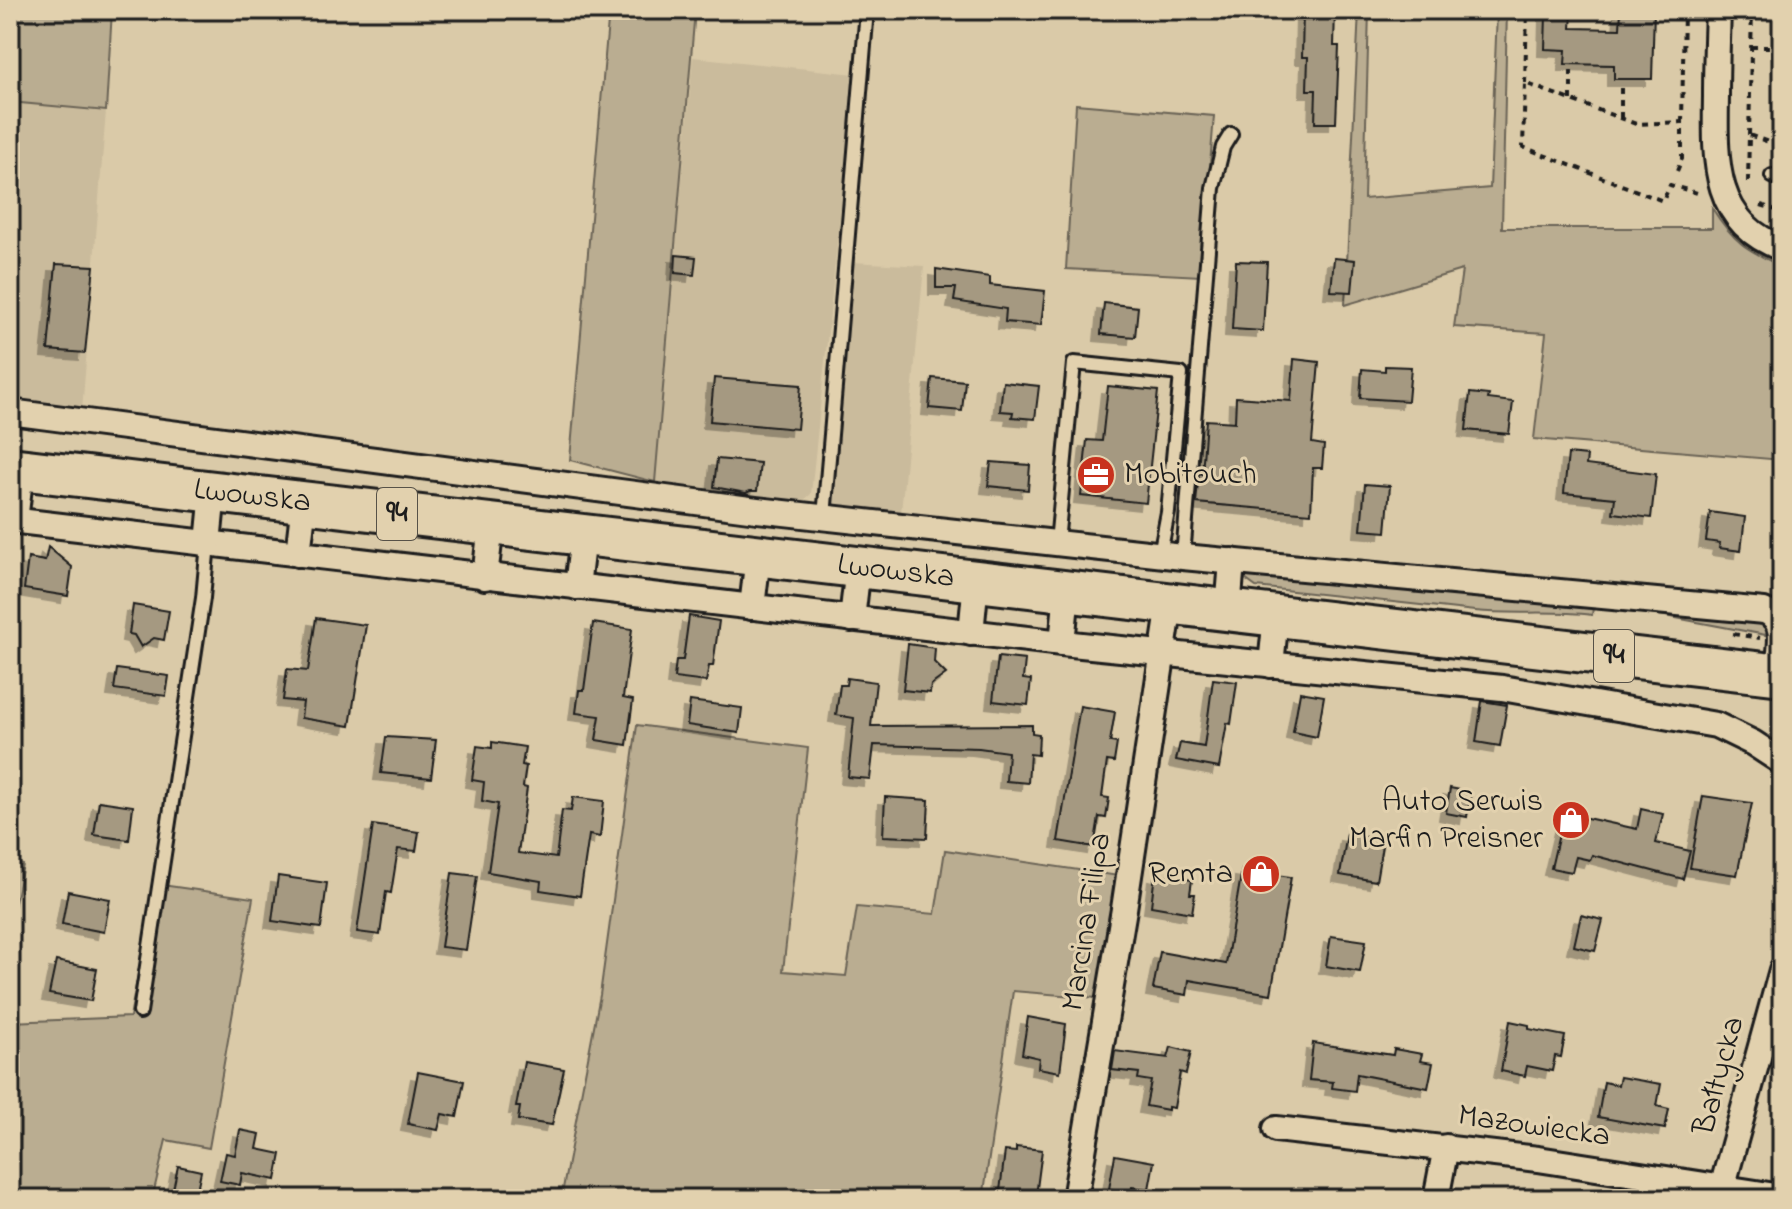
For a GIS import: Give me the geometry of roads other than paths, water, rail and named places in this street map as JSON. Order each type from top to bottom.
[{"type":"main road","name":"Lwowska","points":[[16,469],[1276,616],[1370,650],[1779,674]]},
{"type":"street","points":[[1718,10],[1715,154],[1721,187],[1735,216],[1762,240],[1782,248]]},
{"type":"street","points":[[10,412],[824,517],[1171,556],[1764,611],[1773,614],[1780,627],[1779,674]]},
{"type":"street","points":[[16,469],[13,520],[1163,655],[1271,665],[1370,650],[1502,688],[1693,720],[1734,732],[1782,762]]},
{"type":"street","points":[[208,543],[213,492]]},
{"type":"street","points":[[298,554],[304,503]]},
{"type":"street","points":[[752,607],[783,512]]},
{"type":"street","points":[[485,577],[491,525]]},
{"type":"street","points":[[577,587],[583,536]]},
{"type":"street","points":[[1228,611],[1232,561]]},
{"type":"street","points":[[852,619],[858,567]]},
{"type":"street","points":[[971,633],[976,581]]},
{"type":"street","points":[[1062,643],[1067,592]]},
{"type":"street","name":"Marcina Filipa","points":[[1075,1199],[1170,604]]},
{"type":"street","points":[[1271,665],[1276,616]]},
{"type":"street","name":"Bałtycka","points":[[1721,1194],[1782,970]]},
{"type":"street","name":"Mazowiecka","points":[[1276,1129],[1446,1147],[1721,1194],[1782,1197]]},
{"type":"street","points":[[1436,1199],[1446,1147]]},
{"type":"lane","points":[[824,517],[867,10]]},
{"type":"lane","points":[[1171,556],[1213,188],[1223,147],[1231,134]]},
{"type":"lane","points":[[1057,543],[1074,363],[1181,374],[1168,512],[1171,556]]},
{"type":"lane","points":[[140,1012],[203,598],[208,543]]},
{"type":"place","name":"Mobitouch","points":[[1096,475]]},
{"type":"place","name":"Auto Serwis Marfin Preisner","points":[[1571,820]]},
{"type":"place","name":"Remta","points":[[1261,874]]}]
